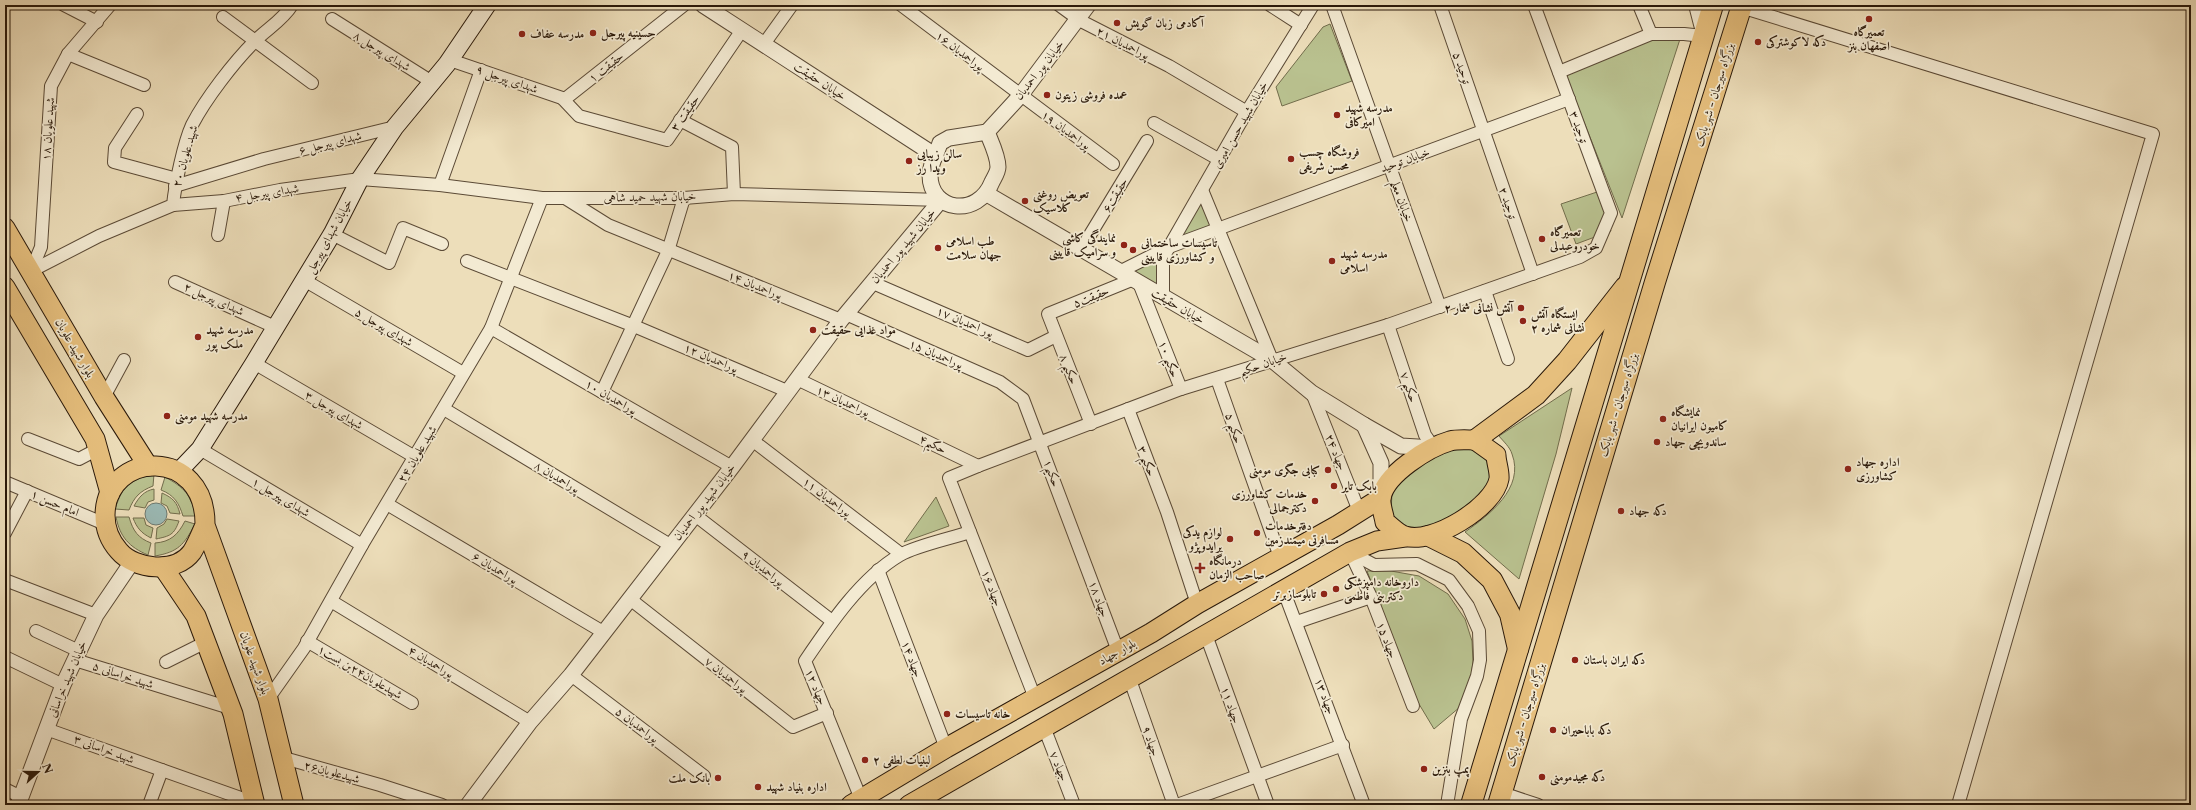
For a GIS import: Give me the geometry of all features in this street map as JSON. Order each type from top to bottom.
[{"type":"highway","name":"بزرگراه سیرجان - شهر بابک","points":[[1471,805],[1632,277],[1712,5]]},
{"type":"highway","name":"بزرگراه سیرجان - شهر بابک","points":[[1500,799],[1650,298],[1741,6]]},
{"type":"highway","points":[[1475,440],[1536,395],[1567,361],[1632,277]]},
{"type":"highway","points":[[1429,536],[1464,553],[1492,580],[1510,614],[1518,652]]},
{"type":"main road","name":"خیابان شهدای پیرجل","points":[[179,471],[200,449],[254,363],[332,234],[360,179],[395,126],[450,60],[487,5]]},
{"type":"main road","name":"بلوار شهید علویان","points":[[5,228],[104,397],[148,466]]},
{"type":"main road","points":[[6,291],[95,439],[110,493]]},
{"type":"main road","points":[[912,804],[1129,677],[1206,635],[1283,588],[1350,552],[1377,541],[1405,536],[1429,536],[1447,529],[1473,513],[1487,500],[1499,479],[1496,454],[1475,440],[1452,441],[1434,448],[1407,464],[1393,477],[1381,498],[1385,522],[1405,536]]},
{"type":"main road","points":[[148,466],[164,466],[179,471],[192,481],[201,494],[206,509],[206,525],[191,553],[178,562],[163,567],[147,567],[132,562],[119,552],[110,539],[105,524],[105,508],[110,493],[120,480],[132,471],[148,466]]},
{"type":"main road","name":"بلوار جهاد","points":[[856,802],[946,748],[1118,651],[1381,498]]},
{"type":"main road","name":"بلوار شهید علویان","points":[[206,525],[268,699],[284,758],[294,805]]},
{"type":"main road","points":[[163,567],[196,616],[230,708],[255,804]]},
{"type":"street","points":[[64,5],[97,22]]},
{"type":"street","name":"شهید علویان ۱۸","points":[[31,271],[41,247],[51,86],[68,54],[110,5]]},
{"type":"street","name":"شهید علویان ۲۰","points":[[173,205],[176,183],[192,125],[220,83],[255,41],[288,12],[292,5]]},
{"type":"street","name":"حقیقت ۱","points":[[563,98],[684,5]]},
{"type":"street","name":"خیابان حقیقت","points":[[703,5],[936,156]]},
{"type":"street","points":[[764,44],[792,5]]},
{"type":"street","name":"پوراحمدیان ۱۶","points":[[901,5],[1020,96]]},
{"type":"street","name":"پوراحمدیان ۲۱","points":[[1059,5],[1078,19],[1169,66],[1247,112]]},
{"type":"street","name":"خیابان پور احمدیان","points":[[988,132],[1020,96],[1088,5]]},
{"type":"street","points":[[1270,5],[1301,25]]},
{"type":"street","name":"خیابان شهید حسن امیری","points":[[1163,298],[1163,260],[1169,247],[1247,112],[1312,5]]},
{"type":"street","name":"خیابان معلم","points":[[1332,5],[1440,307]]},
{"type":"street","name":"توحید ۵","points":[[1440,5],[1483,131]]},
{"type":"street","name":"توحید ۳","points":[[1534,5],[1611,213],[1596,248]]},
{"type":"street","points":[[1639,5],[1651,34]]},
{"type":"street","points":[[1559,72],[1651,34],[1684,34],[1703,36],[1695,5]]},
{"type":"street","points":[[1741,6],[2153,134],[1958,805]]},
{"type":"street","points":[[223,18],[312,83]]},
{"type":"street","name":"شهدای پیرجل ۸","points":[[332,19],[432,82]]},
{"type":"street","name":"حقیقت ۳","points":[[563,98],[579,116],[667,140],[742,30]]},
{"type":"street","points":[[68,54],[144,85]]},
{"type":"street","name":"شهدای پیرجل ۹","points":[[450,60],[563,98]]},
{"type":"street","points":[[440,185],[481,70]]},
{"type":"street","name":"پوراحمدیان ۱۹","points":[[1020,96],[1113,164]]},
{"type":"street","name":"خیابان توحید","points":[[1121,271],[1169,247],[1569,99]]},
{"type":"street","points":[[137,114],[115,148],[114,162],[176,183]]},
{"type":"street","points":[[680,120],[732,147],[734,194]]},
{"type":"street","points":[[1154,123],[1220,160]]},
{"type":"street","name":"شهدای پیرجل ۶","points":[[176,183],[395,126]]},
{"type":"street","name":"توحید ۲","points":[[1483,131],[1533,274]]},
{"type":"street","points":[[988,132],[998,168],[987,194],[971,205],[952,205],[941,200],[932,185],[930,175],[940,143],[949,138],[988,132]]},
{"type":"street","name":"حقیقت۶","points":[[1082,248],[1147,141]]},
{"type":"street","name":"خیابان شهید حمید شاهی","points":[[360,179],[440,185],[542,198],[684,198],[734,194],[941,200]]},
{"type":"street","name":"شهدای پیرجل ۴","points":[[173,205],[224,200],[280,190],[360,179]]},
{"type":"street","points":[[1202,190],[1272,360]]},
{"type":"street","name":"خیابان حقیقت","points":[[987,194],[1121,271],[1163,298],[1272,360],[1312,393],[1364,425],[1401,446],[1434,448]]},
{"type":"street","name":"پوراحمدیان ۱۴","points":[[564,197],[608,225],[668,251],[843,317]]},
{"type":"street","name":"شهید علویان ۲۴","points":[[268,699],[307,641],[362,545],[444,409],[463,373],[491,328],[542,198]]},
{"type":"street","points":[[602,392],[668,251],[684,198]]},
{"type":"street","points":[[218,235],[224,200]]},
{"type":"street","name":"خیابان شهید پور احمدیان","points":[[468,805],[530,722],[571,675],[670,545],[732,467],[843,317],[941,200]]},
{"type":"street","points":[[31,271],[99,236],[173,205]]},
{"type":"street","points":[[332,234],[389,263],[403,228],[442,244]]},
{"type":"street","name":"خیابان حکیم","points":[[949,478],[1180,390],[1388,325],[1580,257],[1596,248]]},
{"type":"street","name":"پوراحمدیان ۱۲","points":[[467,261],[634,326],[787,391]]},
{"type":"street","name":"شهدای پیرجل ۵","points":[[304,280],[463,373]]},
{"type":"street","name":"حقیقت۵","points":[[1048,314],[1137,281]]},
{"type":"street","name":"حکیم ۱۰","points":[[1137,281],[1180,390]]},
{"type":"street","name":"شهدای پیرجل ۲","points":[[175,282],[275,327]]},
{"type":"street","name":"پور احمدیان ۱۷","points":[[873,283],[1028,350],[1056,336]]},
{"type":"street","points":[[1485,291],[1508,359]]},
{"type":"street","name":"حکیم ۸","points":[[1048,314],[1091,424]]},
{"type":"street","name":"پوراحمدیان ۱۵","points":[[843,317],[1000,382],[1023,399]]},
{"type":"street","name":"حکیم ۷","points":[[1388,325],[1426,435],[1434,448]]},
{"type":"street","name":"پوراحمدیان ۱۰","points":[[491,328],[732,467]]},
{"type":"street","points":[[104,397],[124,360]]},
{"type":"street","name":"شهدای پیرجل ۳","points":[[254,363],[415,457]]},
{"type":"street","name":"پوراحمدیان ۱۳","points":[[797,379],[889,422]]},
{"type":"street","name":"حکیم ۵","points":[[1217,379],[1250,476],[1280,557]]},
{"type":"street","name":"جهاد ۲۴","points":[[1312,393],[1360,511]]},
{"type":"street","name":"حکیم۱","points":[[1023,399],[1080,547]]},
{"type":"street","name":"پوراحمدیان ۸","points":[[444,409],[670,545]]},
{"type":"street","name":"حکیم ۳","points":[[1128,409],[1167,512],[1197,604]]},
{"type":"street","name":"حکیم۴","points":[[889,422],[978,466]]},
{"type":"street","points":[[1364,425],[1381,463],[1381,498]]},
{"type":"street","points":[[28,439],[80,459],[98,449]]},
{"type":"street","name":"پوراحمدیان ۱۱","points":[[752,440],[901,554]]},
{"type":"street","name":"شهدای ‍‍‍‍‍‍پیرجل ۱","points":[[200,449],[362,545]]},
{"type":"street","name":"جهاد ۱۶","points":[[949,478],[1035,698]]},
{"type":"street","name":"امام حسن ۱","points":[[5,482],[105,524]]},
{"type":"street","points":[[5,533],[27,491]]},
{"type":"street","name":"پوراحمدیان ۶","points":[[387,504],[603,632]]},
{"type":"street","name":"پوراحمدیان ۹","points":[[694,515],[832,621]]},
{"type":"street","name":"جهاد ۱۲","points":[[856,802],[827,713],[805,661],[832,621],[878,570],[901,554],[970,532]]},
{"type":"street","name":"جهاد ۱۸","points":[[1080,547],[1118,651]]},
{"type":"street","points":[[1350,552],[1374,565],[1417,564],[1449,580],[1468,606],[1479,631],[1480,660],[1477,676],[1461,719],[1447,805]]},
{"type":"street","name":"جهاد ۱۵","points":[[1350,552],[1371,597],[1413,706]]},
{"type":"street","name":"خیابان شهید خراسانی","points":[[20,801],[46,729],[96,615],[132,562]]},
{"type":"street","name":"جهاد ۱۴","points":[[878,570],[946,748]]},
{"type":"street","points":[[5,580],[96,615]]},
{"type":"street","name":"جهاد ۱۳","points":[[1283,588],[1343,745],[1364,805]]},
{"type":"street","points":[[1297,622],[1371,597]]},
{"type":"street","name":"پوراحمدیان ۷","points":[[630,599],[793,727],[827,713]]},
{"type":"street","name":"پوراحمدیان ۴","points":[[331,601],[530,722]]},
{"type":"street","name":"شهید خراسانی ۵","points":[[36,632],[77,656],[170,690],[230,708]]},
{"type":"street","name":"جهاد ۱۱","points":[[1206,635],[1256,776],[1268,805]]},
{"type":"street","name":"شهیدعلویان۲۴بن بست۱","points":[[307,641],[412,703]]},
{"type":"street","points":[[166,662],[206,642]]},
{"type":"street","points":[[5,657],[64,685]]},
{"type":"street","name":"پوراحمدیان ۵","points":[[571,675],[704,776]]},
{"type":"street","name":"جهاد ۹","points":[[1129,677],[1174,805]]},
{"type":"street","name":"جهاد ۷","points":[[1044,727],[1074,805]]},
{"type":"street","name":"شهید خراسانی ۳","points":[[46,729],[255,804]]},
{"type":"street","points":[[1177,805],[1343,745]]},
{"type":"street","name":"شهیدعلویان۲۶","points":[[284,758],[380,785],[442,805]]},
{"type":"street","points":[[149,805],[162,770]]},
{"type":"street","points":[[5,789],[20,801]]},
{"type":"street","points":[[1500,799],[1538,805]]},
{"type":"green space","points":[[1330,24],[1352,81],[1282,106],[1276,87],[1323,27]]},
{"type":"green space","points":[[1654,36],[1681,36],[1622,218],[1565,74]]},
{"type":"green space","points":[[1202,192],[1216,229],[1171,244]]},
{"type":"green space","points":[[1597,192],[1611,231],[1576,244],[1561,204]]},
{"type":"green space","points":[[1168,248],[1162,296],[1123,271]]},
{"type":"green space","points":[[1572,388],[1556,454],[1519,579],[1465,532],[1494,509],[1509,489],[1514,478],[1515,466],[1511,451],[1499,436]]},
{"type":"green space","points":[[1465,447],[1481,451],[1491,469],[1488,489],[1461,514],[1433,529],[1400,526],[1391,512],[1392,493],[1409,467],[1443,449]]},
{"type":"green space","points":[[154,474],[153,486],[144,490],[138,495],[133,501],[129,510],[115,509],[121,494],[128,485],[133,481]]},
{"type":"green space","points":[[165,477],[186,492],[196,516],[183,516],[180,507],[173,497],[161,490]]},
{"type":"green space","points":[[154,489],[154,500],[148,502],[145,508],[134,506],[142,495],[147,491]]},
{"type":"green space","points":[[162,493],[174,501],[180,514],[170,513],[167,506],[161,503]]},
{"type":"green space","points":[[936,497],[949,526],[904,542]]},
{"type":"green space","points":[[116,517],[129,517],[132,526],[139,536],[151,543],[148,555],[141,552],[126,540],[120,530]]},
{"type":"green space","points":[[133,518],[144,518],[146,525],[153,528],[151,538],[140,530]]},
{"type":"green space","points":[[167,519],[179,521],[171,534],[156,539],[157,528],[164,524]]},
{"type":"green space","points":[[185,521],[195,524],[184,542],[175,550],[155,556],[155,543],[165,541],[173,537]]},
{"type":"green space","points":[[1367,571],[1391,571],[1419,576],[1448,594],[1465,619],[1472,641],[1473,662],[1470,685],[1460,707],[1434,729],[1416,699]]},
{"type":"water","points":[[156,503],[164,506],[167,514],[164,522],[156,525],[148,522],[145,514],[148,506]]},
{"type":"place","name":"تعمیرگاه اصفهان بنز","points":[[1869,19]]},
{"type":"place","name":"آکادمی زبان گویش","points":[[1117,23]]},
{"type":"place","name":"حسینیه پیرجل","points":[[593,33]]},
{"type":"place","name":"مدرسه عفاف","points":[[522,34]]},
{"type":"place","name":"دکه لاکوشترکی","points":[[1758,42]]},
{"type":"place","name":"عمده فروشی زیتون","points":[[1047,95]]},
{"type":"place","name":"مدرسه شهید امیرکافی","points":[[1337,115]]},
{"type":"place","name":"فروشگاه چسب محسن شریفی","points":[[1291,159]]},
{"type":"place","name":"سالن زیبایی ویدا رز","points":[[909,161]]},
{"type":"place","name":"تعویض روغنی کلاسیک","points":[[1025,201]]},
{"type":"place","name":"تعمیرگاه خودروعبدلی","points":[[1542,239]]},
{"type":"place","name":"نمایندگی کاشی و سرامیک قایینی","points":[[1124,245]]},
{"type":"place","name":"طب اسلامی جهان سلامت","points":[[938,248]]},
{"type":"place","name":"تاسیسات ساختمانی و کشاورزی قایینی","points":[[1133,250]]},
{"type":"place","name":"مدرسه شهید اسلامی","points":[[1332,261]]},
{"type":"place","name":"آتش نشانی شمار ۲","points":[[1521,308]]},
{"type":"place","name":"ایستگاه آتش نشانی شماره ۲","points":[[1523,321]]},
{"type":"place","name":"مواد غذایی حقیقت","points":[[813,330]]},
{"type":"place","name":"مدرسه شهید ملک پور","points":[[198,337]]},
{"type":"place","name":"مدرسه شهید مومنی","points":[[167,416]]},
{"type":"place","name":"نمایشگاه کامیون ایرانیان","points":[[1663,419]]},
{"type":"place","name":"ساندویچی جهاد","points":[[1657,442]]},
{"type":"place","name":"اداره جهاد کشاورزی","points":[[1848,469]]},
{"type":"place","name":"کبابی جگری مومنی","points":[[1328,470]]},
{"type":"place","name":"بابک تایر","points":[[1334,486]]},
{"type":"place","name":"خدمات کشاورزی دکترجمالی","points":[[1315,501]]},
{"type":"place","name":"دکه جهاد","points":[[1621,511]]},
{"type":"place","name":"دفترخدمات مسافرتی میمندزمین","points":[[1257,533]]},
{"type":"place","name":"لوازم یدکی پرایدوپژو","points":[[1230,539]]},
{"type":"place","name":"درمانگاه صاحب الزمان","points":[[1200,568]]},
{"type":"place","name":"داروخانه دامپزشکی دکتربنی فاطمی","points":[[1336,589]]},
{"type":"place","name":"تابلوسازبرتر","points":[[1324,594]]},
{"type":"place","name":"دکه ایران باستان","points":[[1575,660]]},
{"type":"place","name":"خانه تاسیسات","points":[[947,714]]},
{"type":"place","name":"دکه باباحیران","points":[[1553,730]]},
{"type":"place","name":"لبنیات لطفی ۲","points":[[865,760]]},
{"type":"place","name":"پمپ بنزین","points":[[1424,769]]},
{"type":"place","name":"دکه مجیدمومنی","points":[[1542,777]]},
{"type":"place","name":"بانک ملت","points":[[718,778]]},
{"type":"place","name":"اداره بنیاد شهید","points":[[758,787]]}]
